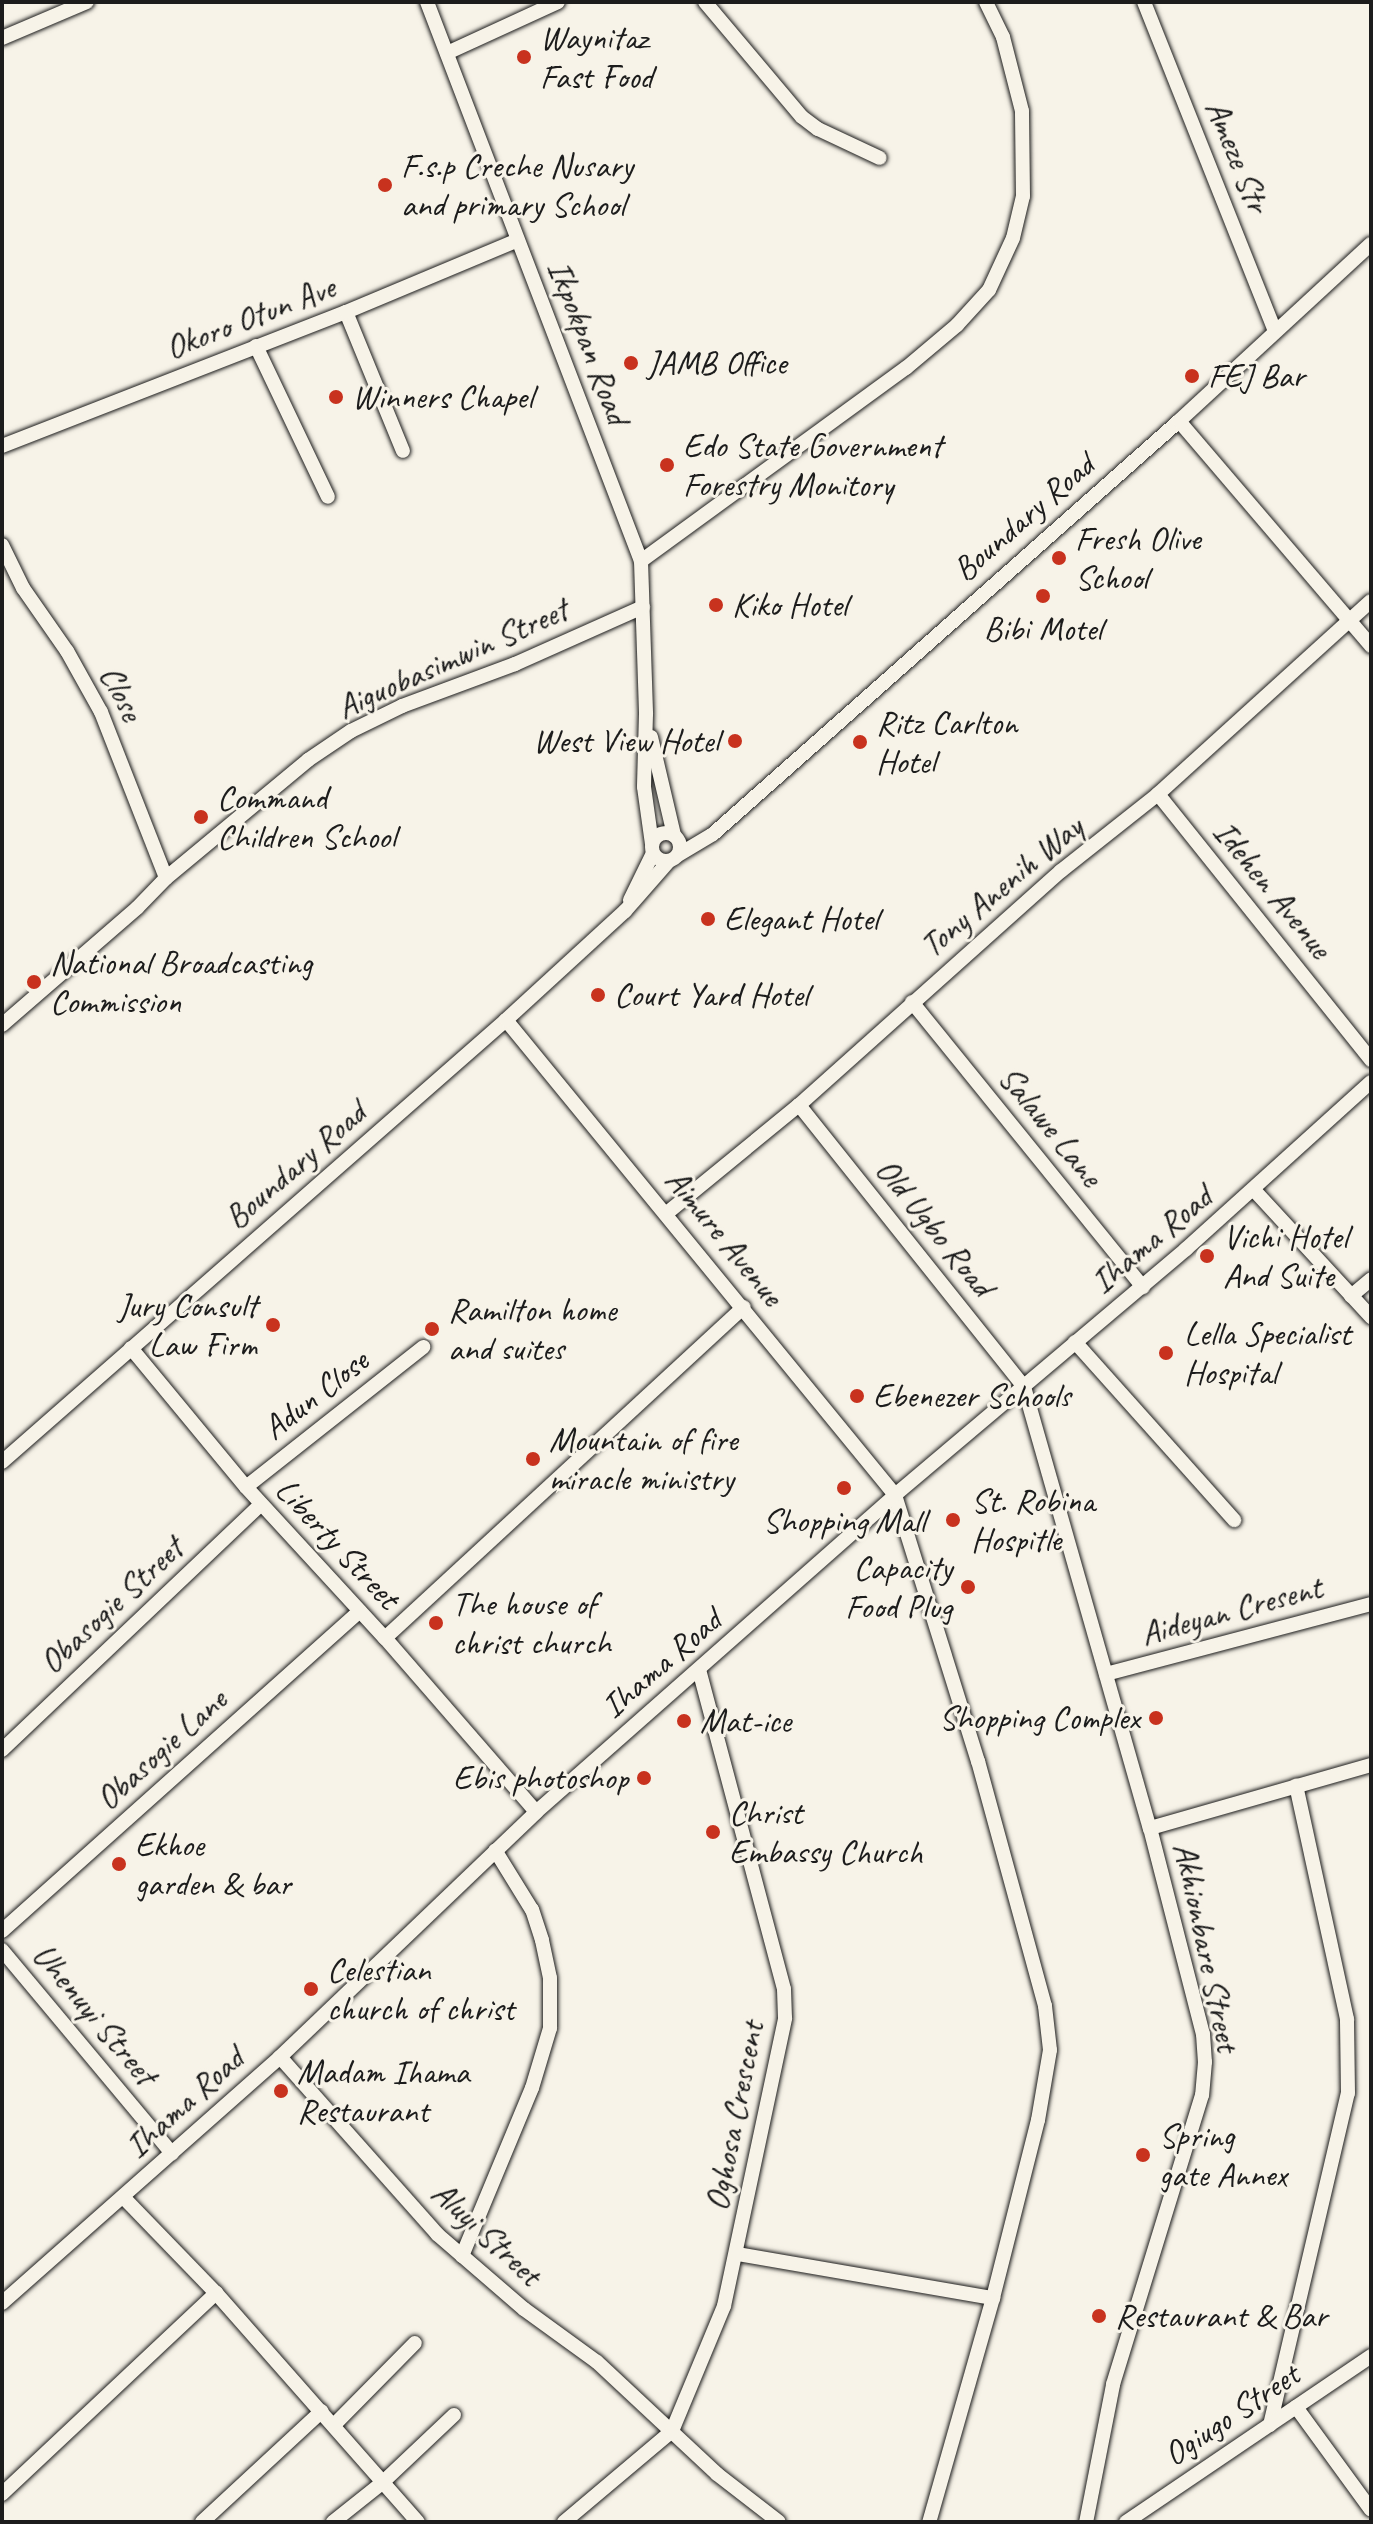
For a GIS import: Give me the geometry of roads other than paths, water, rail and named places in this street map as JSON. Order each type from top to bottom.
[{"type":"street","points":[[2,38],[87,2]]},
{"type":"street","name":"Ikpokpan Road","points":[[427,2],[641,561],[646,714],[644,787],[652,849]]},
{"type":"street","points":[[447,53],[558,2]]},
{"type":"street","points":[[705,2],[802,117],[818,129],[880,158]]},
{"type":"street","points":[[641,561],[906,368],[957,325],[989,290],[1013,238],[1023,196],[1022,111],[1003,37],[986,2]]},
{"type":"street","name":"Ameze Str","points":[[1144,2],[1275,331]]},
{"type":"street","name":"Okoro Otun Ave","points":[[2,446],[346,312],[518,240]]},
{"type":"street","name":"Boundary Road","points":[[2,1462],[506,1020],[625,911],[674,848],[713,834],[1179,421],[1371,244]]},
{"type":"street","points":[[346,312],[403,451]]},
{"type":"street","points":[[256,346],[328,497]]},
{"type":"street","points":[[1179,421],[1371,646]]},
{"type":"street","name":"Close","points":[[2,545],[23,588],[67,651],[101,712],[166,878]]},
{"type":"street","name":"Tony Anenih Way","points":[[667,1213],[799,1105],[1061,871],[1158,794],[1371,601]]},
{"type":"street","name":"Aiguobasimwin Street","points":[[2,1025],[166,878],[308,760],[351,731],[402,706],[515,664],[643,607]]},
{"type":"street","name":"Ikpokpan Road","points":[[646,714],[674,848]]},
{"type":"street","name":"Idehen Avenue","points":[[1158,794],[1371,1060]]},
{"type":"street","points":[[652,849],[663,833],[674,848]]},
{"type":"street","points":[[652,849],[674,848]]},
{"type":"street","name":"Boundary Road","points":[[625,911],[652,849]]},
{"type":"street","name":"Salawe Lane","points":[[912,1002],[1143,1287]]},
{"type":"street","name":"Aimure Avenue","points":[[506,1020],[895,1495]]},
{"type":"street","name":"Ihama Road","points":[[2,2303],[280,2057],[536,1812],[895,1495],[1254,1190],[1371,1082]]},
{"type":"street","name":"Old Ugbo Road","points":[[799,1105],[1024,1387]]},
{"type":"street","points":[[1254,1190],[1371,1317]]},
{"type":"street","points":[[1351,1296],[1371,1279]]},
{"type":"street","points":[[385,1638],[744,1307]]},
{"type":"street","points":[[1075,1342],[1234,1520]]},
{"type":"street","name":"Adun Close","points":[[246,1487],[423,1347]]},
{"type":"street","name":"Liberty Street","points":[[131,1348],[246,1487],[385,1638],[536,1812]]},
{"type":"street","name":"Akhionbare Street","points":[[1024,1387],[1150,1828],[1203,2034],[1202,2095],[1113,2385],[1086,2522]]},
{"type":"street","points":[[895,1495],[978,1761],[1049,2029],[1050,2050],[1038,2120],[993,2298],[929,2522]]},
{"type":"street","name":"Obasogie Street","points":[[2,1750],[261,1504]]},
{"type":"street","name":"Aideyan Cresent","points":[[1106,1674],[1371,1604]]},
{"type":"street","name":"Obasogie Lane","points":[[2,1931],[360,1611]]},
{"type":"street","name":"Oghosa Crescent","points":[[564,2522],[672,2431],[724,2306],[738,2254],[786,2006],[699,1670]]},
{"type":"street","points":[[1150,1828],[1371,1765]]},
{"type":"street","points":[[1270,2425],[1348,2093],[1347,2019],[1296,1786]]},
{"type":"street","points":[[462,2256],[532,2088],[550,2028],[550,1978],[542,1940],[532,1910],[495,1850]]},
{"type":"street","name":"Uhenuyi Street","points":[[2,1950],[172,2153]]},
{"type":"street","name":"Aluyi Street","points":[[280,2057],[437,2234],[524,2309],[597,2362],[717,2474],[779,2522]]},
{"type":"street","points":[[123,2197],[216,2293],[418,2522]]},
{"type":"street","points":[[738,2254],[993,2298]]},
{"type":"street","points":[[2,2494],[216,2293]]},
{"type":"street","points":[[334,2425],[415,2343]]},
{"type":"street","name":"Ogiugo Street","points":[[1126,2522],[1371,2356]]},
{"type":"street","points":[[1296,2407],[1371,2510]]},
{"type":"street","points":[[202,2522],[322,2411]]},
{"type":"street","points":[[333,2522],[382,2483],[454,2415]]},
{"type":"place","name":"Waynitaz Fast Food","points":[[524,57]]},
{"type":"place","name":"F.s.p Creche Nusary and primary School","points":[[385,185]]},
{"type":"place","name":"JAMB Office","points":[[631,363]]},
{"type":"place","name":"FEJ Bar","points":[[1192,376]]},
{"type":"place","name":"Winners Chapel","points":[[336,397]]},
{"type":"place","name":"Edo State Government Forestry Monitory","points":[[667,465]]},
{"type":"place","name":"Fresh Olive School","points":[[1059,558]]},
{"type":"place","name":"Bibi Motel","points":[[1043,596]]},
{"type":"place","name":"Kiko Hotel","points":[[716,605]]},
{"type":"place","name":"West View Hotel","points":[[735,741]]},
{"type":"place","name":"Ritz Carlton Hotel","points":[[860,742]]},
{"type":"place","name":"Command Children School","points":[[201,817]]},
{"type":"place","name":"Elegant Hotel","points":[[708,919]]},
{"type":"place","name":"National Broadcasting Commission","points":[[34,982]]},
{"type":"place","name":"Court Yard Hotel","points":[[598,995]]},
{"type":"place","name":"Vichi Hotel And Suite","points":[[1207,1256]]},
{"type":"place","name":"Jury Consult Law Firm","points":[[273,1325]]},
{"type":"place","name":"Ramilton home and suites","points":[[432,1329]]},
{"type":"place","name":"Lella Specialist Hospital","points":[[1166,1353]]},
{"type":"place","name":"Ebenezer Schools","points":[[857,1396]]},
{"type":"place","name":"Mountain of fire miracle ministry","points":[[533,1459]]},
{"type":"place","name":"Shopping Mall","points":[[844,1488]]},
{"type":"place","name":"St. Robina Hospitle","points":[[953,1520]]},
{"type":"place","name":"Capacity Food Plug","points":[[968,1587]]},
{"type":"place","name":"The house of christ church","points":[[436,1623]]},
{"type":"place","name":"Shopping Complex","points":[[1156,1718]]},
{"type":"place","name":"Mat-ice","points":[[684,1721]]},
{"type":"place","name":"Ebis photoshop","points":[[644,1778]]},
{"type":"place","name":"Christ Embassy Church","points":[[713,1832]]},
{"type":"place","name":"Ekhoe garden & bar","points":[[119,1864]]},
{"type":"place","name":"Celestian church of christ","points":[[311,1989]]},
{"type":"place","name":"Madam Ihama Restaurant","points":[[281,2091]]},
{"type":"place","name":"Spring gate Annex","points":[[1143,2155]]},
{"type":"place","name":"Restaurant & Bar","points":[[1099,2316]]}]
